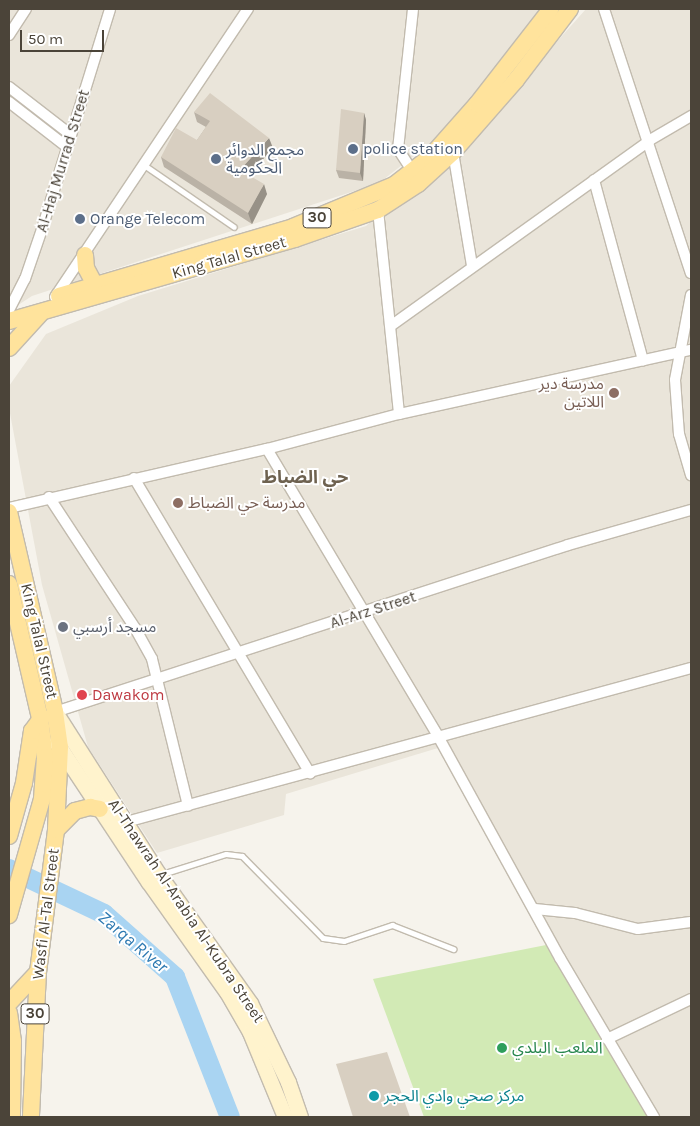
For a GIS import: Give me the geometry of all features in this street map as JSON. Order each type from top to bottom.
[{"type":"main road","name":"King Talal Street","points":[[9,310],[293,227],[374,195],[413,172],[476,104],[551,9]]},
{"type":"main road","name":"King Talal Street","points":[[9,321],[40,314],[295,239],[378,210],[418,184],[453,152],[516,80],[570,9]]},
{"type":"main road","points":[[85,255],[86,268],[95,285]]},
{"type":"main road","points":[[9,348],[54,298]]},
{"type":"main road","name":"King Talal Street","points":[[9,512],[55,712]]},
{"type":"main road","name":"King Talal Street","points":[[9,584],[40,718]]},
{"type":"main road","points":[[9,836],[24,783],[32,731],[40,718],[55,712]]},
{"type":"main road","name":"Wasfi Al-Tal Street","points":[[31,1117],[38,972],[44,910],[56,830],[60,747],[55,712]]},
{"type":"main road","name":"Al-Thawrah Al-Arabia Al-Kubra Street","points":[[55,712],[159,875],[250,1003],[281,1066],[300,1117]]},
{"type":"main road","name":"Wasfi Al-Tal Street","points":[[9,915],[44,784],[44,743],[40,718]]},
{"type":"main road","name":"Al-Thawrah Al-Arabia Al-Kubra Street","points":[[40,718],[100,809],[238,1009],[269,1073],[285,1117]]},
{"type":"main road","points":[[56,830],[75,811],[90,807],[100,809]]},
{"type":"main road","points":[[34,1044],[9,1012],[38,972]]},
{"type":"main road","name":"30","points":[[9,1012],[12,1117]]},
{"type":"street","points":[[9,36],[26,9]]},
{"type":"street","name":"Al-Haj Murrad Street","points":[[9,310],[24,279],[42,230],[110,9]]},
{"type":"street","points":[[54,298],[85,255],[143,164],[248,9]]},
{"type":"street","points":[[413,9],[398,149],[413,172]]},
{"type":"street","points":[[604,9],[650,140],[679,244],[691,273]]},
{"type":"street","points":[[9,88],[71,135]]},
{"type":"street","points":[[9,102],[67,148]]},
{"type":"street","points":[[392,324],[650,140],[691,116]]},
{"type":"street","points":[[453,152],[472,266]]},
{"type":"street","points":[[594,180],[643,360]]},
{"type":"street","points":[[378,210],[392,324],[399,414]]},
{"type":"street","points":[[691,295],[675,380],[679,434],[691,476]]},
{"type":"street","points":[[9,508],[49,497],[267,449],[399,414],[643,360],[679,355],[691,350]]},
{"type":"street","points":[[267,449],[439,738],[608,1039],[654,1117]]},
{"type":"street","points":[[134,478],[310,773]]},
{"type":"street","points":[[49,497],[135,628],[158,679],[188,806]]},
{"type":"street","name":"Al-Arz Street","points":[[55,712],[568,545],[691,510]]},
{"type":"street","points":[[126,822],[691,668]]},
{"type":"street","points":[[535,909],[575,913],[638,930],[691,922]]},
{"type":"street","points":[[608,1039],[691,999]]},
{"type":"lane","points":[[143,164],[234,227]]},
{"type":"lane","points":[[159,875],[226,854],[242,856],[323,938],[344,941],[392,925],[453,949]]},
{"type":"shaded area","points":[[9,9],[545,9],[438,137],[379,183],[32,296],[9,311]]},
{"type":"shaded area","points":[[586,9],[691,9],[691,1117],[655,1117],[438,748],[286,794],[284,815],[157,853],[88,747],[42,585],[9,408],[9,386],[46,334],[138,296],[366,226],[496,110]]},
{"type":"green space","name":"الملعب البلدي","points":[[546,945],[647,1117],[424,1117],[373,979]]},
{"type":"building","name":"مجمع الدوائر الحكومية","points":[[210,93],[269,138],[240,170],[264,184],[248,213],[161,157],[176,128],[197,140],[210,121],[194,112]]},
{"type":"building","name":"police station","points":[[341,109],[364,113],[360,173],[336,170]]},
{"type":"building","name":"مركز صحي وادي الحجر","points":[[387,1052],[410,1117],[353,1117],[336,1064]]},
{"type":"waterway","name":"Zarqa River","points":[[9,869],[104,914],[175,977],[230,1117]]},
{"type":"place","name":"police station","points":[[353,149]]},
{"type":"place","name":"مجمع الدوائر الحكومية","points":[[216,159]]},
{"type":"place","name":"Orange Telecom","points":[[80,219]]},
{"type":"place","name":"مدرسة دير اللاتين","points":[[614,393]]},
{"type":"place","name":"مدرسة حي الضباط","points":[[178,503]]},
{"type":"place","name":"مسجد أرسبي","points":[[63,627]]},
{"type":"place","name":"Dawakom","points":[[82,695]]},
{"type":"place","name":"الملعب البلدي","points":[[502,1048]]},
{"type":"place","name":"مركز صحي وادي الحجر","points":[[374,1096]]},
{"type":"district","name":"حي الضباط","points":[[305,477]]}]
